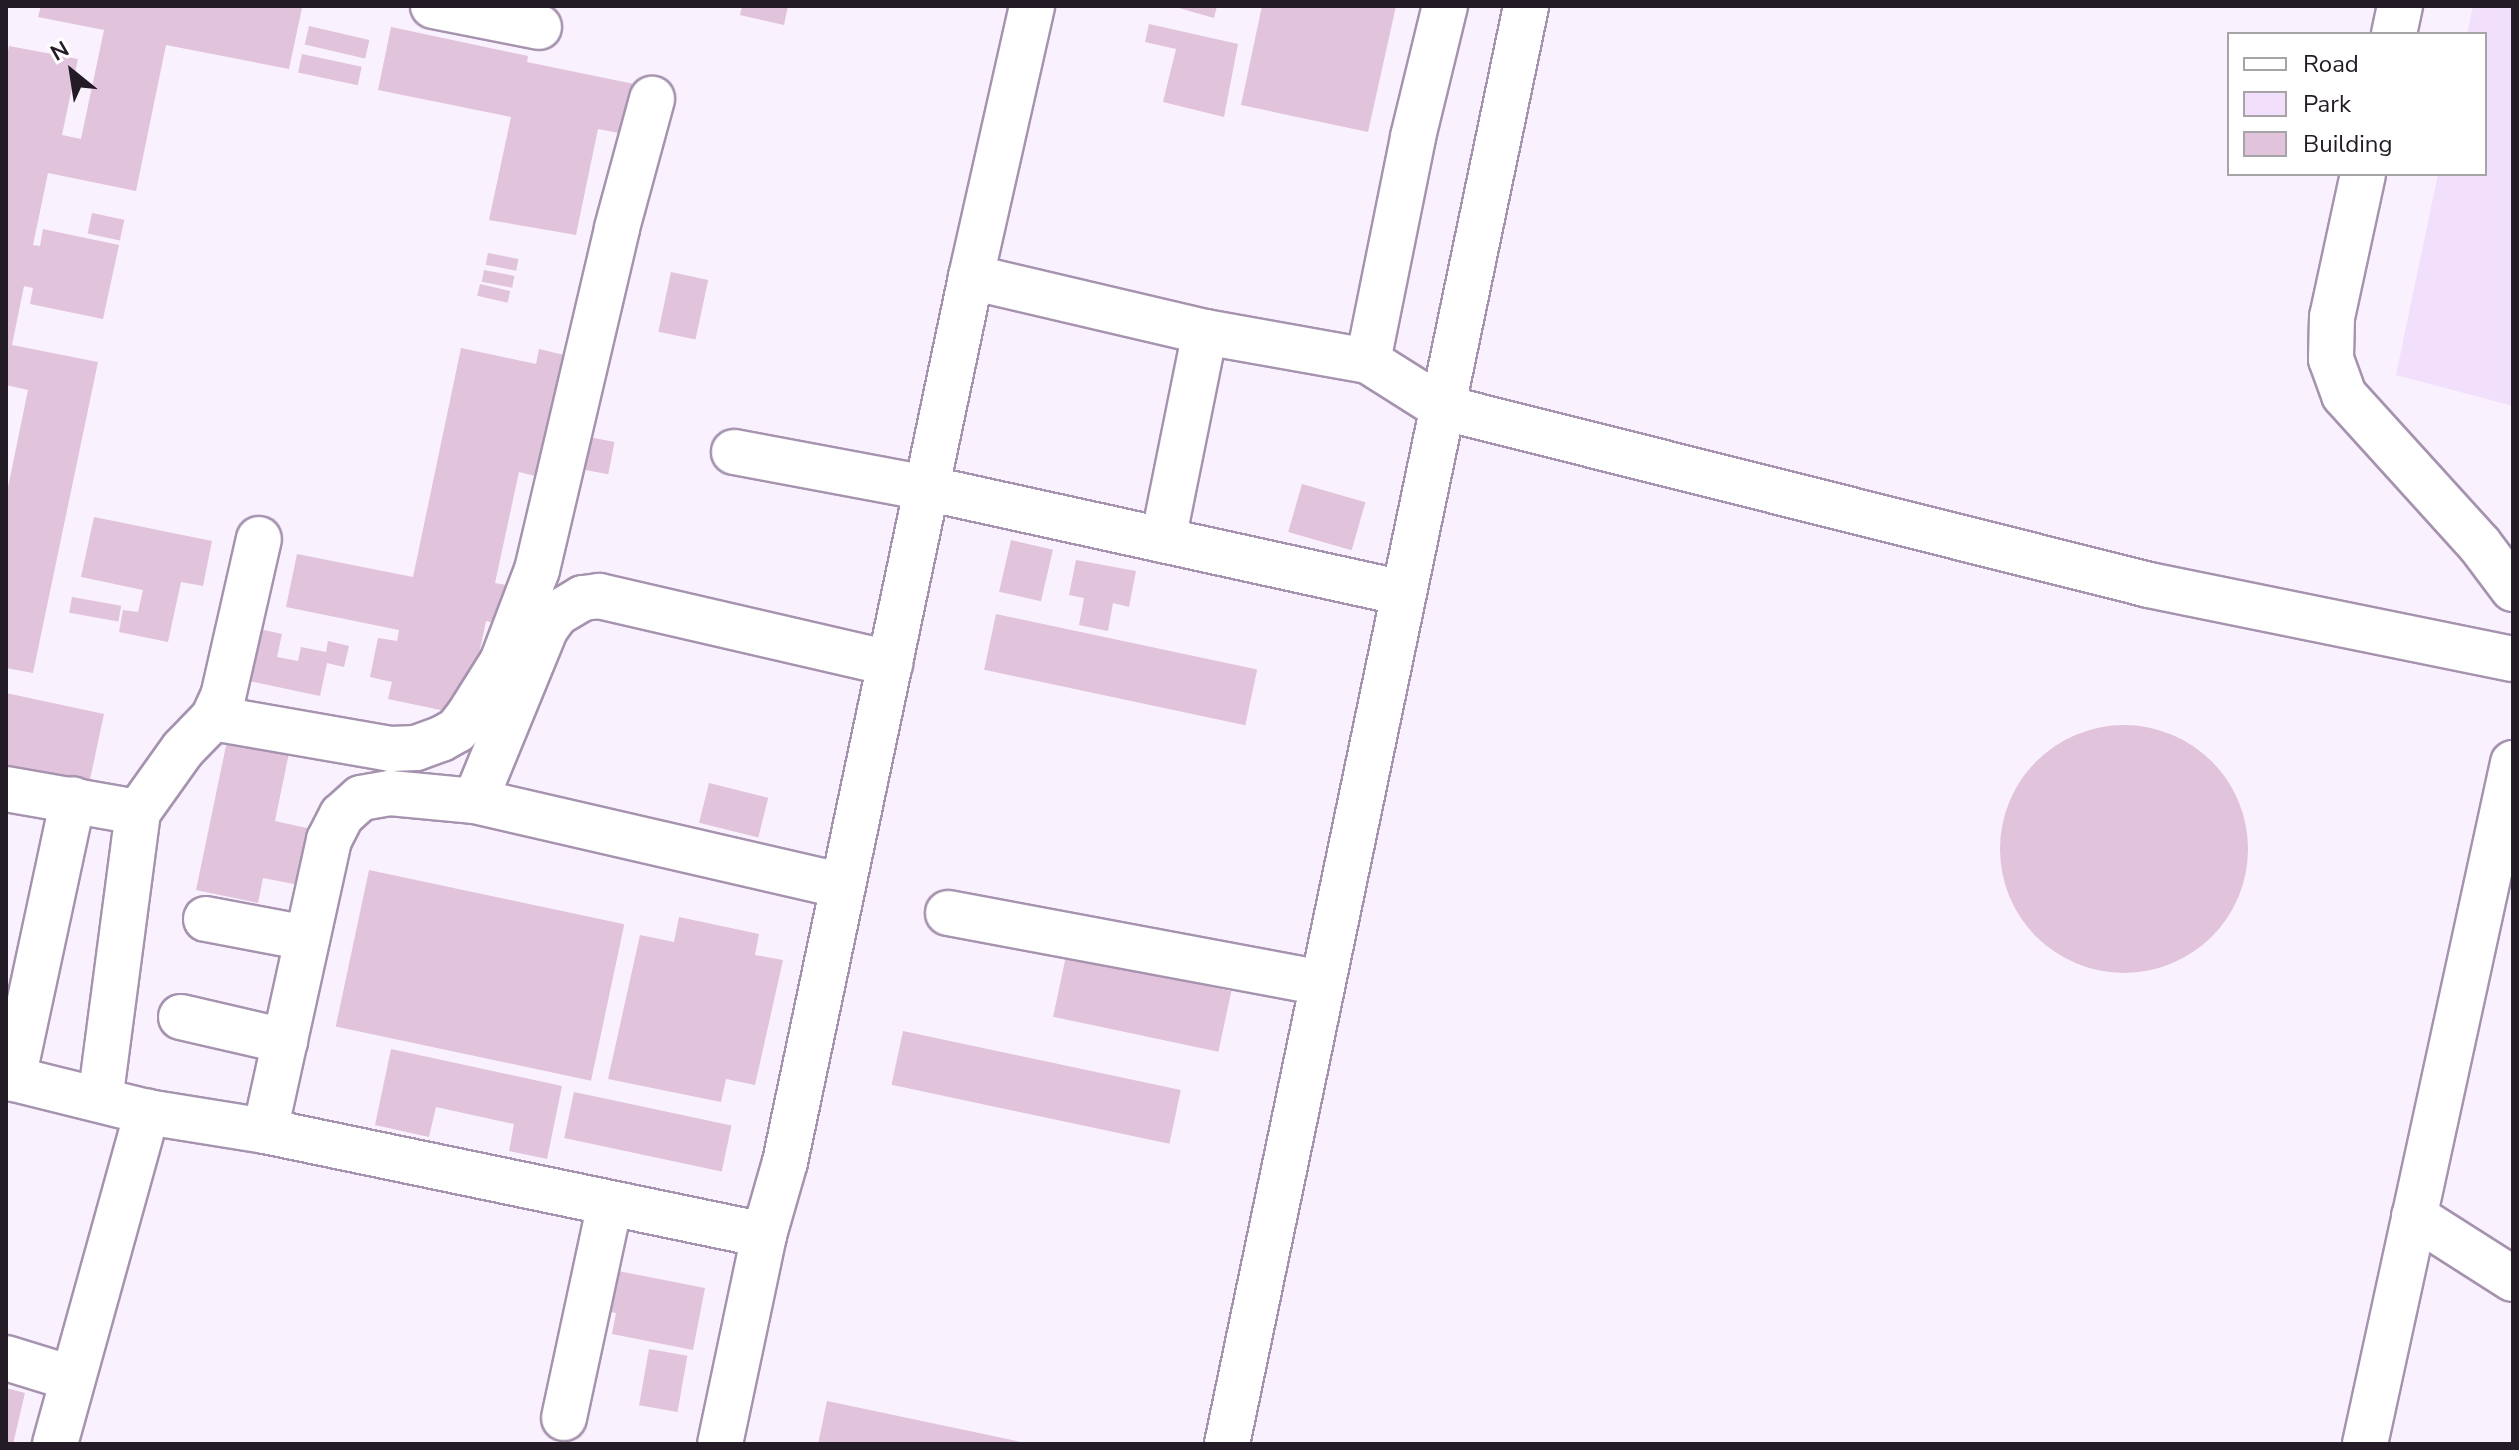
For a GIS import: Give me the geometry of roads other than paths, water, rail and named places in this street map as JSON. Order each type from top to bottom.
[{"type":"lane","points":[[433,6],[539,27]]},
{"type":"lane","points":[[720,1444],[764,1235],[785,1162],[971,277],[1032,6]]},
{"type":"lane","points":[[1368,361],[1413,137],[1445,6]]},
{"type":"lane","points":[[1227,1444],[1526,6]]},
{"type":"lane","points":[[2394,32],[2400,6]]},
{"type":"lane","points":[[213,718],[390,749],[416,748],[441,739],[457,730],[468,716],[502,662],[537,570],[617,228],[652,99]]},
{"type":"lane","points":[[2363,176],[2332,317],[2331,359],[2344,395],[2480,545],[2513,589]]},
{"type":"lane","points":[[971,277],[1205,332],[1368,361],[1441,407],[2149,585],[2513,659]]},
{"type":"lane","points":[[1163,540],[1205,332]]},
{"type":"lane","points":[[734,452],[926,488],[1402,593]]},
{"type":"lane","points":[[100,1100],[138,812],[183,749],[213,718],[223,697],[259,539]]},
{"type":"lane","points":[[475,801],[546,628],[556,614],[583,598],[599,596],[890,663]]},
{"type":"lane","points":[[2365,1444],[2513,763]]},
{"type":"lane","points":[[6,789],[138,812]]},
{"type":"lane","points":[[265,1131],[329,840],[342,815],[361,798],[390,793],[475,801],[842,886]]},
{"type":"lane","points":[[73,799],[9,1078],[147,1112],[265,1131],[764,1235]]},
{"type":"lane","points":[[948,913],[1322,983]]},
{"type":"lane","points":[[206,919],[307,938]]},
{"type":"lane","points":[[181,1017],[285,1041]]},
{"type":"lane","points":[[55,1444],[147,1112]]},
{"type":"lane","points":[[564,1418],[610,1204]]},
{"type":"lane","points":[[2414,1216],[2513,1279]]},
{"type":"lane","points":[[6,1358],[71,1378]]}]
